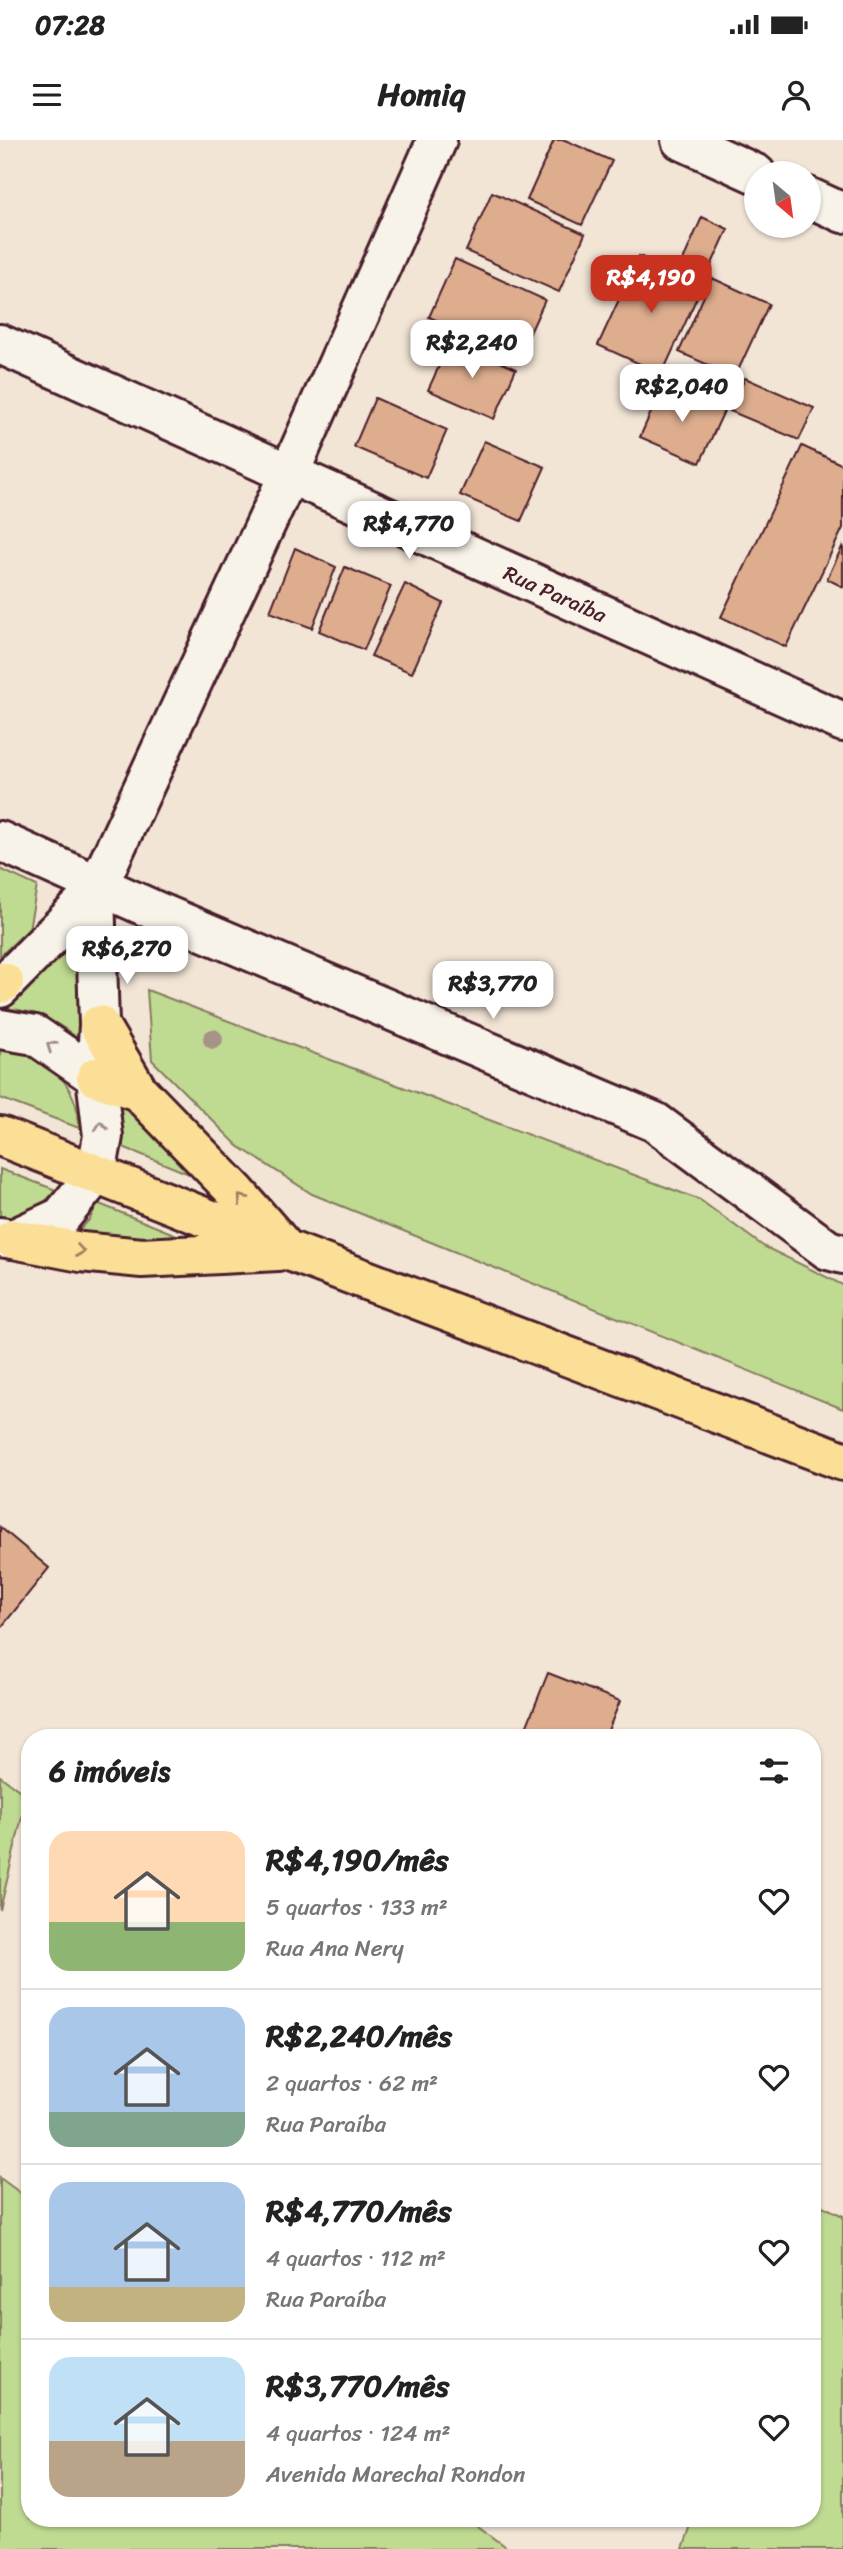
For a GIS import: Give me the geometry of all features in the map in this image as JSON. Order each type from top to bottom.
[{"type":"highway","points":[[99,1024],[138,1091],[227,1182],[287,1250]]},
{"type":"highway","points":[[96,1077],[138,1091]]},
{"type":"highway","points":[[0,1136],[287,1250],[843,1461]]},
{"type":"highway","points":[[6,1238],[81,1252],[142,1258],[287,1250]]},
{"type":"street","points":[[1,985],[97,889],[289,474],[437,140]]},
{"type":"street","points":[[681,140],[744,169]]},
{"type":"street","points":[[821,203],[843,213]]},
{"type":"street","name":"Rua Paraíba","points":[[0,344],[843,722]]},
{"type":"street","points":[[0,841],[97,889],[655,1122],[828,1250],[843,1254]]},
{"type":"street","points":[[6,1238],[61,1217],[96,1174],[103,1136],[96,1077],[99,1024],[97,889]]},
{"type":"street","points":[[0,1029],[35,1035],[96,1077]]},
{"type":"green space","points":[[0,869],[37,886],[29,929],[0,956]]},
{"type":"green space","points":[[85,923],[84,1044],[47,1019],[4,1008],[47,968]]},
{"type":"green space","points":[[147,990],[700,1200],[763,1246],[843,1285],[843,1409],[312,1194],[238,1146],[152,1060]]},
{"type":"green space","points":[[0,1049],[31,1056],[56,1072],[73,1097],[79,1128],[0,1098]]},
{"type":"green space","points":[[120,1102],[199,1178],[123,1147]]},
{"type":"green space","points":[[0,1169],[56,1190],[31,1211],[0,1220]]},
{"type":"green space","points":[[97,1203],[184,1238],[133,1239],[75,1235],[90,1219]]},
{"type":"green space","points":[[0,1776],[21,1792],[21,1821],[0,1910]]},
{"type":"green space","points":[[0,2178],[21,2193],[21,2527],[479,2527],[509,2549],[0,2549]]},
{"type":"green space","points":[[821,2205],[843,2216],[843,2549],[683,2549],[691,2527],[821,2527]]},
{"type":"building","points":[[554,140],[565,140],[612,161],[582,225],[527,200]]},
{"type":"building","points":[[492,192],[585,234],[559,292],[466,251]]},
{"type":"building","points":[[702,217],[728,229],[705,279],[680,267]]},
{"type":"building","points":[[639,256],[703,284],[662,374],[598,345]]},
{"type":"building","points":[[455,259],[545,300],[519,357],[429,317]]},
{"type":"building","points":[[712,278],[769,304],[735,377],[679,352]]},
{"type":"building","points":[[451,340],[516,369],[494,419],[428,390]]},
{"type":"building","points":[[745,378],[814,408],[799,440],[730,411]]},
{"type":"building","points":[[663,385],[724,411],[700,463],[640,437]]},
{"type":"building","points":[[375,398],[447,430],[426,478],[354,447]]},
{"type":"building","points":[[484,441],[545,467],[521,521],[460,495]]},
{"type":"building","points":[[802,446],[843,465],[843,528],[786,647],[721,617]]},
{"type":"building","points":[[843,545],[843,587],[827,579]]},
{"type":"building","points":[[295,548],[336,567],[312,628],[270,612]]},
{"type":"building","points":[[345,567],[391,586],[364,650],[319,631]]},
{"type":"building","points":[[405,584],[443,603],[412,673],[371,656]]},
{"type":"building","points":[[0,1527],[49,1568],[0,1629]]},
{"type":"building","points":[[548,1673],[620,1701],[609,1729],[526,1729]]}]
